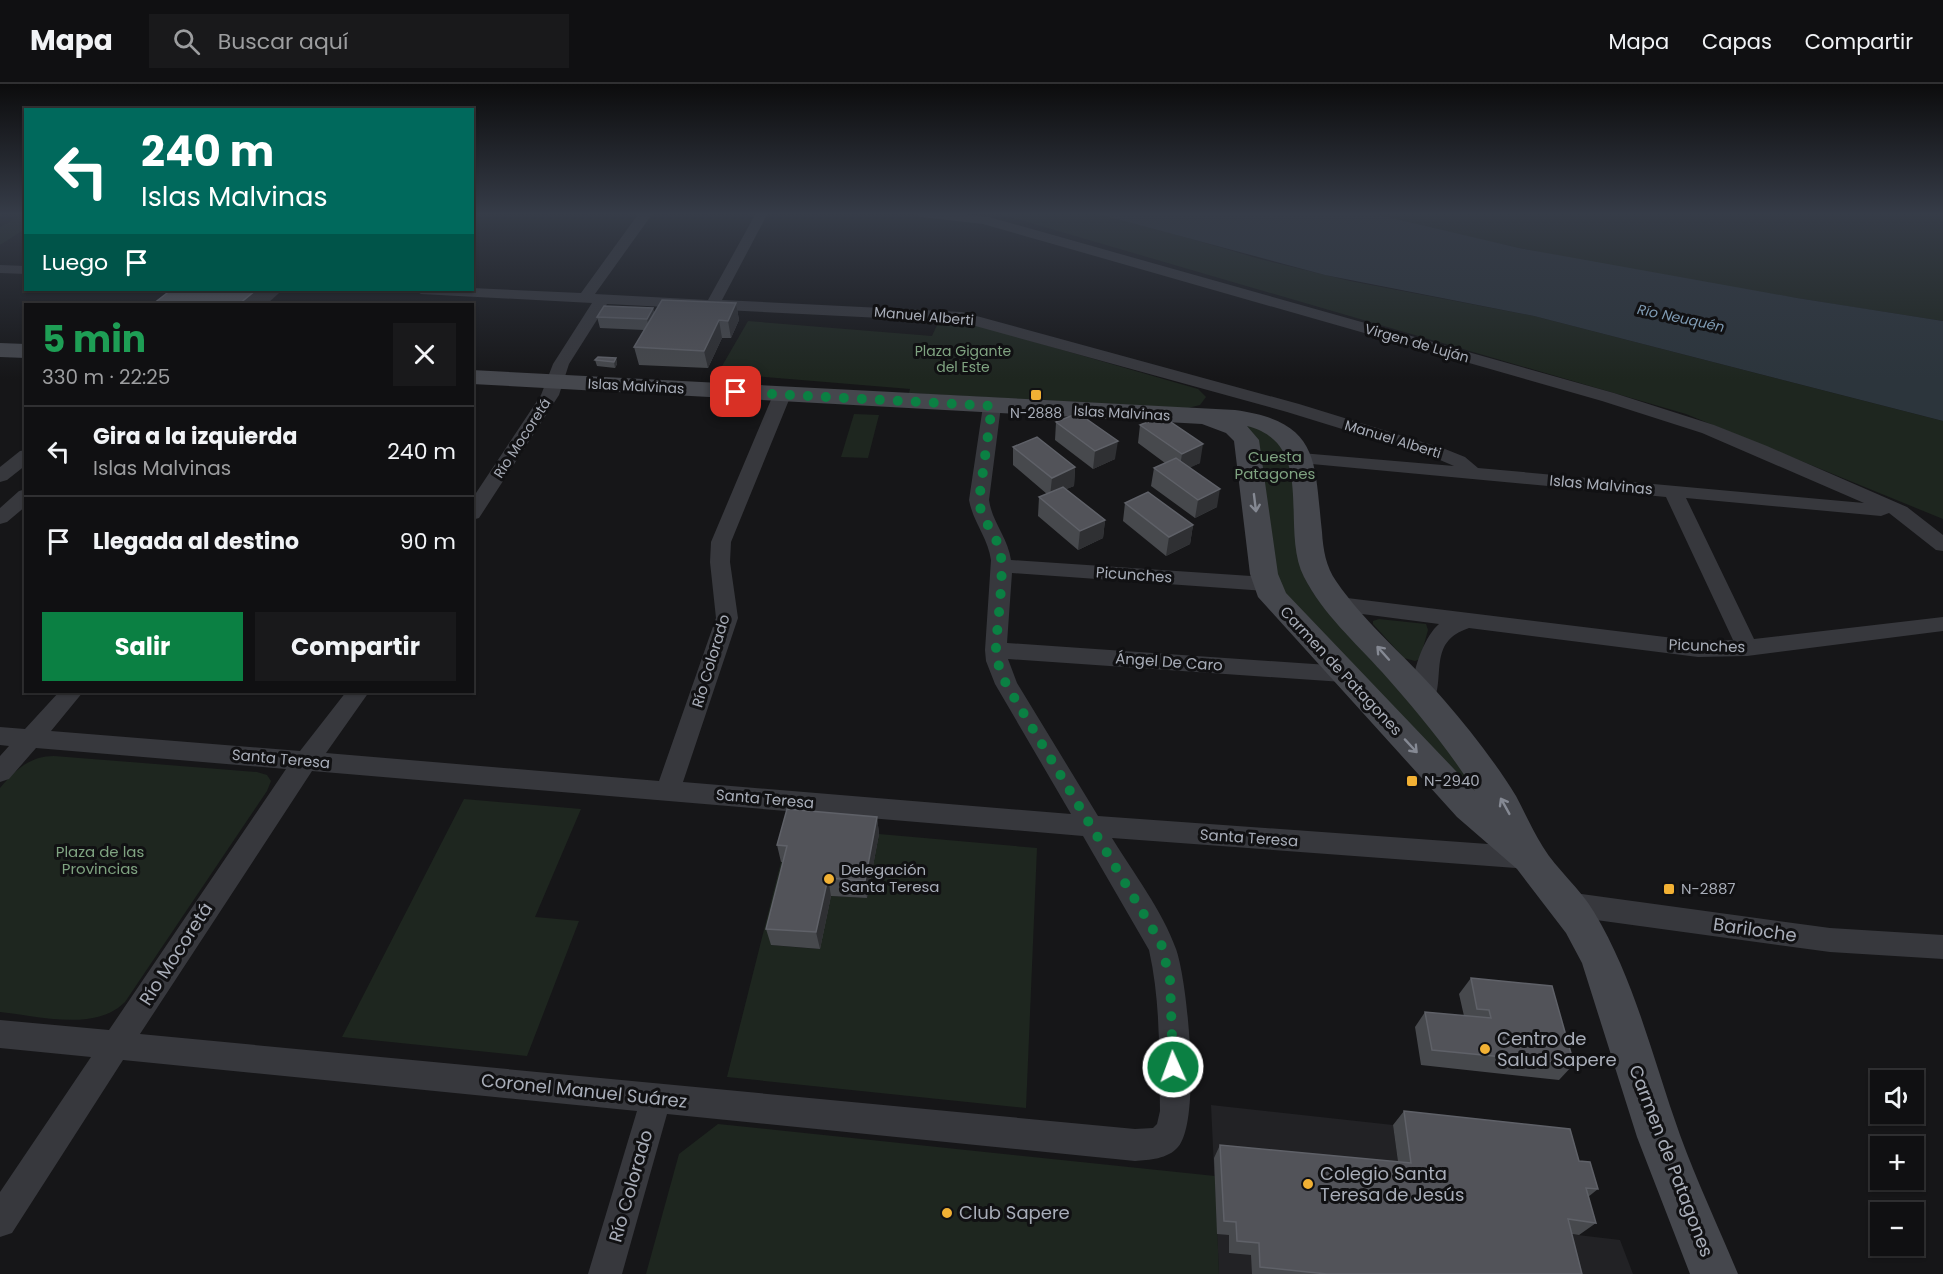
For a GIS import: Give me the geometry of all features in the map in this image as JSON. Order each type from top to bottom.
[{"type":"main road","points":[[0,350],[24,351]]},
{"type":"main road","name":"Islas Malvinas","points":[[474,377],[1196,417]]},
{"type":"main road","points":[[1196,417],[1237,417],[1260,422],[1287,438],[1294,445],[1300,458]]},
{"type":"main road","name":"Carmen de Patagones","points":[[1196,417],[1225,423],[1242,433],[1246,440],[1266,584],[1281,608],[1469,807],[1530,858],[1587,933],[1600,959],[1659,1137],[1714,1274]]},
{"type":"main road","name":"Carmen de Patagones","points":[[1300,458],[1312,561],[1323,585],[1455,734],[1499,795],[1530,858]]},
{"type":"street","points":[[0,269],[24,270]]},
{"type":"street","points":[[585,298],[606,269]]},
{"type":"street","points":[[713,304],[732,269]]},
{"type":"street","name":"Virgen de Luján","points":[[1155,269],[1629,403],[1744,443],[1900,511],[1940,541]]},
{"type":"street","points":[[419,303],[429,291]]},
{"type":"street","name":"Manuel Alberti","points":[[449,291],[940,315],[977,319],[1293,408],[1428,449],[1459,461],[1474,474]]},
{"type":"street","name":"Río Mocoretá","points":[[474,511],[550,395],[561,364],[603,298]]},
{"type":"street","name":"Río Colorado","points":[[668,791],[727,618],[726,597],[718,560],[721,542],[782,395]]},
{"type":"street","points":[[992,406],[979,500],[982,514],[1000,550],[997,661],[1006,684],[1091,826]]},
{"type":"street","points":[[0,476],[24,457]]},
{"type":"street","name":"Islas Malvinas","points":[[1300,458],[1900,511]]},
{"type":"street","points":[[1673,491],[1747,648]]},
{"type":"street","points":[[0,518],[24,497]]},
{"type":"street","name":"Picunches","points":[[1001,566],[1266,584]]},
{"type":"street","name":"Picunches","points":[[1339,604],[1707,649],[1747,648],[1943,624]]},
{"type":"street","points":[[1425,699],[1426,677],[1440,636],[1452,626],[1471,619]]},
{"type":"street","name":"Ángel De Caro","points":[[996,650],[1343,674]]},
{"type":"street","points":[[0,772],[71,693]]},
{"type":"street","name":"Río Mocoretá","points":[[0,1221],[305,761],[330,732],[357,693]]},
{"type":"street","name":"Santa Teresa","points":[[0,736],[1091,826],[1530,858]]},
{"type":"street","name":"Coronel Manuel Suárez","points":[[0,1034],[1135,1145],[1158,1143],[1167,1138],[1171,1131],[1175,1111],[1170,980],[1166,954],[1091,826]]},
{"type":"street","name":"Bariloche","points":[[1567,904],[1830,940],[1943,947]]},
{"type":"street","name":"Río Colorado","points":[[605,1274],[656,1098]]},
{"type":"shaded area","name":"Colegio Santa Teresa de Jesús","points":[[1211,1105],[1393,1125],[1400,1177],[1552,1232],[1620,1240],[1633,1274],[1219,1274]]},
{"type":"green space","points":[[1187,269],[1299,269],[1350,281],[1534,316],[1943,421],[1943,519],[1686,414]]},
{"type":"green space","points":[[1625,269],[1943,269],[1943,321],[1727,287]]},
{"type":"green space","name":"Plaza Gigante del Este","points":[[748,321],[932,336],[939,321],[966,322],[1198,389],[1206,397],[1200,405],[1188,408],[909,393],[910,389],[718,373]]},
{"type":"green space","points":[[854,414],[879,415],[868,458],[841,457]]},
{"type":"green space","name":"Cuesta Patagones","points":[[1241,423],[1266,431],[1289,453],[1309,586],[1314,594],[1429,719],[1507,826],[1280,590]]},
{"type":"green space","points":[[1379,619],[1426,624],[1428,630],[1420,659],[1415,661],[1404,658],[1373,624],[1373,621]]},
{"type":"green space","name":"Plaza de las Provincias","points":[[54,756],[257,772],[267,775],[271,781],[267,791],[125,1002],[113,1011],[98,1017],[66,1020],[0,1012],[0,788],[11,775],[30,761]]},
{"type":"green space","points":[[464,799],[581,809],[535,917],[579,921],[527,1056],[342,1037]]},
{"type":"green space","points":[[879,834],[1037,848],[1026,1108],[727,1077],[781,862],[791,863],[771,945],[819,949],[831,896],[867,898]]},
{"type":"green space","name":"Club Sapere","points":[[718,1124],[1215,1176],[1219,1274],[646,1274],[679,1154]]},
{"type":"water","name":"Río Neuquén","points":[[1301,269],[1633,269],[1943,321],[1943,421],[1534,316]]},
{"type":"building","points":[[170,291],[255,291],[240,303],[154,303]]},
{"type":"building","points":[[662,300],[736,303],[728,321],[719,320],[704,351],[634,347]]},
{"type":"building","points":[[604,306],[653,308],[647,319],[597,317]]},
{"type":"building","points":[[598,357],[616,358],[614,362],[595,360]]},
{"type":"building","points":[[1078,413],[1118,441],[1095,451],[1056,422]]},
{"type":"building","points":[[1162,416],[1203,444],[1182,454],[1140,425]]},
{"type":"building","points":[[1037,437],[1075,467],[1052,478],[1013,447]]},
{"type":"building","points":[[1176,458],[1220,489],[1198,500],[1154,468]]},
{"type":"building","points":[[1063,487],[1105,520],[1080,531],[1039,497]]},
{"type":"building","points":[[1148,492],[1193,525],[1169,537],[1125,503]]},
{"type":"building","name":"Delegación Santa Teresa","points":[[787,809],[877,817],[865,881],[828,878],[816,932],[766,929],[787,846],[777,845]]},
{"type":"building","name":"Centro de Salud Sapere","points":[[1471,978],[1552,986],[1574,1064],[1432,1050],[1425,1012],[1491,1018],[1489,1010],[1477,1009]]},
{"type":"building","name":"Colegio Santa Teresa de Jesús","points":[[1404,1111],[1570,1129],[1579,1161],[1590,1162],[1598,1189],[1586,1188],[1596,1223],[1568,1219],[1582,1274],[1327,1274],[1260,1267],[1259,1243],[1237,1241],[1236,1222],[1224,1221],[1220,1145],[1411,1163]]},
{"type":"place","name":"N-2888","points":[[1036,395]]},
{"type":"place","name":"N-2940","points":[[1412,781]]},
{"type":"place","name":"Delegación Santa Teresa","points":[[829,879]]},
{"type":"place","name":"N-2887","points":[[1669,889]]},
{"type":"place","name":"Centro de Salud Sapere","points":[[1485,1049]]},
{"type":"place","name":"Colegio Santa Teresa de Jesús","points":[[1308,1184]]},
{"type":"place","name":"Club Sapere","points":[[947,1213]]},
{"type":"route","points":[[736,392],[992,406],[979,500],[982,514],[1000,550],[1001,558],[997,661],[1006,684],[1166,954],[1170,980],[1173,1067]]}]
